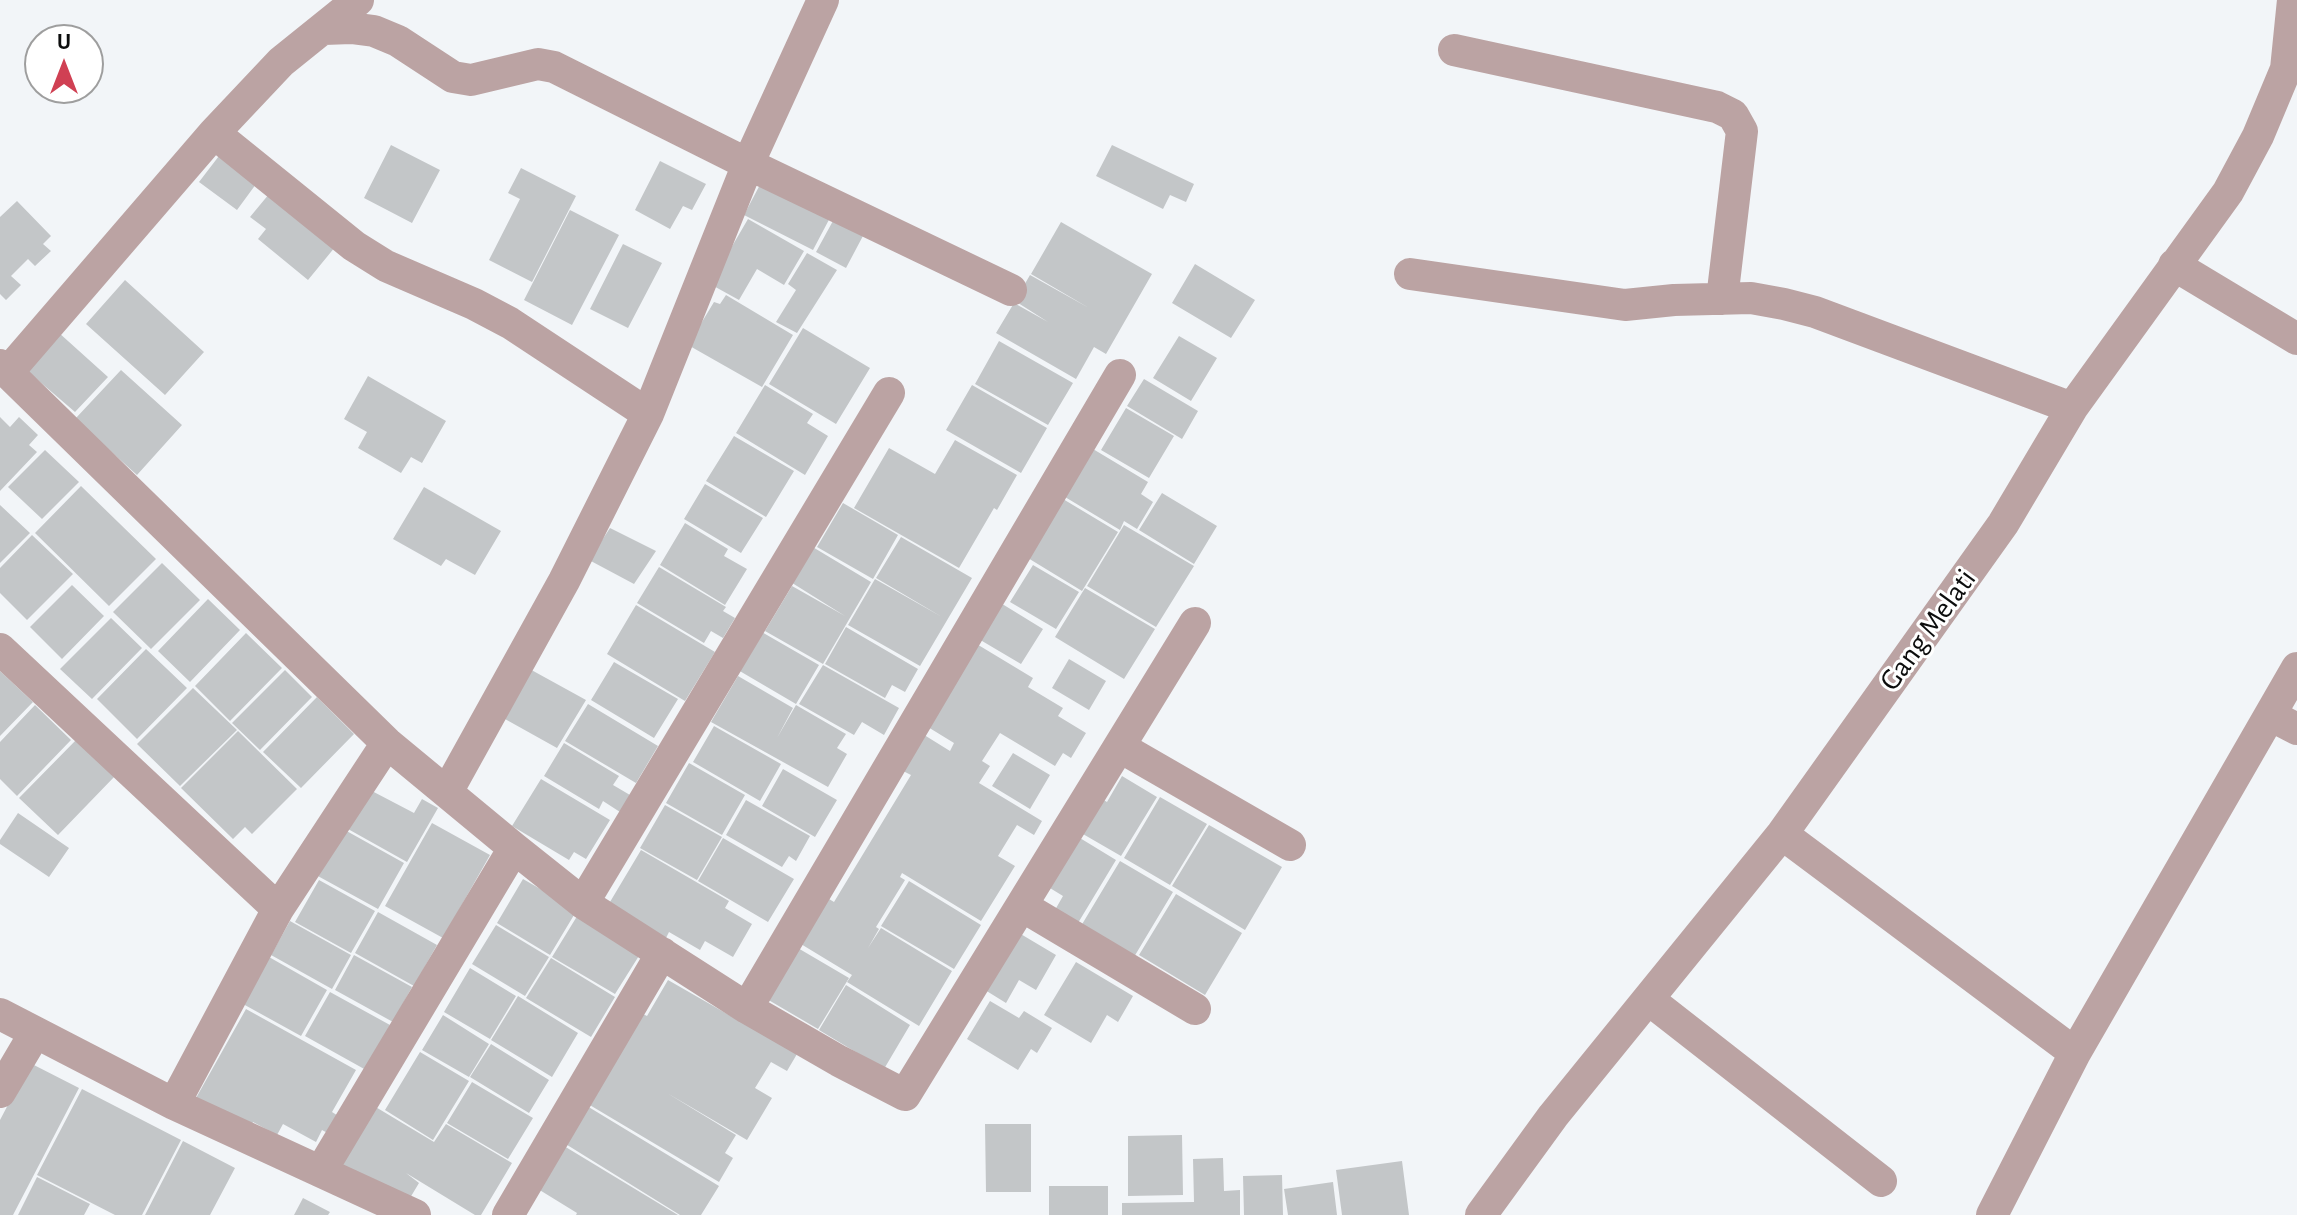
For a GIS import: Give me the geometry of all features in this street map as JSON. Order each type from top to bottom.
[{"type":"street","points":[[358,0],[281,62],[4,369],[387,743],[583,903],[747,1008],[905,1095],[1195,623]]},
{"type":"street","points":[[447,792],[564,581],[648,414],[748,164],[823,0]]},
{"type":"street","name":"Gang Melati","points":[[1481,1215],[1553,1116],[1782,834],[2003,524],[2072,408],[2228,192],[2291,73],[2293,0]]},
{"type":"street","points":[[324,29],[374,31],[398,41],[453,77],[471,80],[538,64],[554,67],[1011,290]]},
{"type":"street","points":[[1454,50],[1717,107],[1733,115],[1742,131],[1722,299]]},
{"type":"street","points":[[214,133],[354,246],[386,266],[510,323],[648,414]]},
{"type":"street","points":[[2174,265],[2297,339]]},
{"type":"street","points":[[1410,274],[1625,305],[1751,298],[1815,312],[2072,408]]},
{"type":"street","points":[[747,1008],[1120,375]]},
{"type":"street","points":[[583,903],[889,393]]},
{"type":"street","points":[[0,649],[278,909]]},
{"type":"street","points":[[1992,1215],[2075,1053],[2284,722],[2297,668]]},
{"type":"street","points":[[174,1104],[278,909],[387,743]]},
{"type":"street","points":[[1120,747],[1290,845]]},
{"type":"street","points":[[1782,834],[2075,1053]]},
{"type":"street","points":[[321,1171],[514,848]]},
{"type":"street","points":[[1022,906],[1195,1009]]},
{"type":"street","points":[[508,1215],[662,953]]},
{"type":"street","points":[[1648,999],[1881,1181]]},
{"type":"street","points":[[0,1014],[174,1104],[415,1215]]},
{"type":"street","points":[[0,1092],[35,1033]]},
{"type":"building","points":[[391,145],[440,170],[412,223],[364,198]]},
{"type":"building","points":[[1112,145],[1194,184],[1186,202],[1170,195],[1163,209],[1096,176]]},
{"type":"building","points":[[222,152],[259,180],[237,210],[199,182]]},
{"type":"building","points":[[660,161],[706,184],[692,210],[683,206],[670,229],[635,210]]},
{"type":"building","points":[[521,168],[576,196],[532,282],[489,260],[520,199],[508,193]]},
{"type":"building","points":[[763,179],[832,214],[813,250],[744,215]]},
{"type":"building","points":[[274,188],[340,241],[308,280],[258,239],[266,229],[250,217]]},
{"type":"building","points":[[17,201],[51,236],[43,244],[51,251],[35,266],[28,259],[11,276],[21,285],[6,300],[0,294],[0,217]]},
{"type":"building","points":[[570,210],[619,235],[572,325],[524,300]]},
{"type":"building","points":[[748,219],[804,251],[784,285],[757,269],[739,300],[710,284]]},
{"type":"building","points":[[834,219],[864,234],[846,268],[816,252]]},
{"type":"building","points":[[1061,222],[1152,274],[1106,354],[1094,347],[1076,379],[996,333],[1014,303],[1048,322],[1015,301],[1030,275],[1089,308],[1031,274]]},
{"type":"building","points":[[623,244],[662,263],[628,328],[590,309]]},
{"type":"building","points":[[807,253],[837,270],[797,333],[776,322],[796,290],[788,284]]},
{"type":"building","points":[[1195,264],[1255,300],[1231,338],[1172,303]]},
{"type":"building","points":[[125,280],[204,352],[165,395],[86,324]]},
{"type":"building","points":[[726,295],[793,335],[762,387],[688,345],[714,302],[720,304]]},
{"type":"building","points":[[803,328],[870,368],[836,424],[769,384]]},
{"type":"building","points":[[58,332],[108,377],[75,412],[25,369]]},
{"type":"building","points":[[1179,336],[1217,358],[1191,401],[1153,378]]},
{"type":"building","points":[[999,341],[1073,383],[1048,425],[975,384]]},
{"type":"building","points":[[121,370],[182,425],[137,475],[75,419]]},
{"type":"building","points":[[368,376],[446,421],[422,463],[411,457],[401,473],[358,448],[367,432],[344,419]]},
{"type":"building","points":[[1144,379],[1198,411],[1182,439],[1127,406]]},
{"type":"building","points":[[765,385],[813,414],[807,423],[828,436],[805,475],[736,433]]},
{"type":"building","points":[[972,385],[1047,428],[1021,473],[946,430]]},
{"type":"building","points":[[1126,408],[1174,436],[1149,478],[1101,450]]},
{"type":"building","points":[[0,417],[10,427],[19,417],[38,435],[29,445],[37,452],[0,491]]},
{"type":"building","points":[[734,436],[794,471],[766,517],[706,481]]},
{"type":"building","points":[[955,440],[1017,475],[959,568],[854,508],[889,448],[935,474]]},
{"type":"building","points":[[1088,446],[1148,482],[1141,494],[1153,502],[1137,529],[1124,521],[1120,530],[1060,494]]},
{"type":"building","points":[[45,450],[79,482],[42,519],[8,487]]},
{"type":"building","points":[[705,484],[763,518],[741,553],[684,519]]},
{"type":"building","points":[[81,486],[156,559],[109,606],[35,533]]},
{"type":"building","points":[[424,487],[501,531],[475,575],[446,559],[441,566],[393,539]]},
{"type":"building","points":[[1162,493],[1217,526],[1194,564],[1139,530]]},
{"type":"building","points":[[1058,496],[1118,532],[1082,591],[1023,555]]},
{"type":"building","points":[[843,503],[898,535],[873,579],[817,547]]},
{"type":"building","points":[[0,505],[30,533],[0,563]]},
{"type":"building","points":[[685,523],[728,549],[724,556],[747,569],[725,605],[660,565]]},
{"type":"building","points":[[1124,525],[1194,566],[1156,627],[1087,586]]},
{"type":"building","points":[[610,528],[656,551],[634,584],[589,560]]},
{"type":"building","points":[[32,535],[73,574],[27,620],[0,593],[0,568]]},
{"type":"building","points":[[901,537],[972,578],[920,666],[848,625],[875,579],[942,617],[876,578]]},
{"type":"building","points":[[811,546],[871,582],[823,664],[765,631],[792,586],[845,616],[789,581]]},
{"type":"building","points":[[162,563],[200,600],[151,649],[113,612]]},
{"type":"building","points":[[1033,565],[1079,592],[1056,629],[1010,602]]},
{"type":"building","points":[[659,567],[726,607],[723,611],[735,618],[723,638],[711,631],[704,643],[637,603]]},
{"type":"building","points":[[72,585],[104,616],[62,659],[30,627]]},
{"type":"building","points":[[1085,588],[1155,629],[1124,679],[1055,637]]},
{"type":"building","points":[[208,599],[240,630],[190,682],[158,651]]},
{"type":"building","points":[[999,602],[1043,629],[1021,664],[977,638]]},
{"type":"building","points":[[636,605],[715,652],[685,701],[607,654]]},
{"type":"building","points":[[111,618],[142,648],[92,699],[60,669]]},
{"type":"building","points":[[846,627],[918,669],[905,692],[892,685],[885,698],[825,664]]},
{"type":"building","points":[[760,631],[819,665],[796,704],[738,670]]},
{"type":"building","points":[[246,633],[282,668],[230,721],[195,686]]},
{"type":"building","points":[[975,643],[1033,678],[1028,687],[1063,708],[1058,716],[1086,733],[1071,758],[1063,753],[1055,766],[1000,733],[982,761],[990,766],[979,783],[1042,821],[1034,835],[1017,825],[998,856],[1015,866],[981,921],[902,873],[900,877],[905,880],[876,927],[879,929],[868,948],[881,928],[952,971],[919,1026],[847,982],[852,975],[791,938],[819,893],[834,902],[911,775],[899,769],[921,733],[950,751],[954,743],[923,724]]},
{"type":"building","points":[[146,649],[187,688],[137,739],[97,699]]},
{"type":"building","points":[[1069,659],[1106,681],[1089,710],[1052,688]]},
{"type":"building","points":[[614,662],[678,699],[654,738],[591,700]]},
{"type":"building","points":[[823,665],[899,708],[884,735],[862,722],[854,735],[799,704]]},
{"type":"building","points":[[526,667],[586,700],[557,748],[496,714]]},
{"type":"building","points":[[285,670],[312,697],[260,750],[232,723]]},
{"type":"building","points":[[0,671],[33,702],[0,736]]},
{"type":"building","points":[[738,676],[793,708],[777,738],[796,705],[846,734],[837,748],[847,754],[828,787],[711,722]]},
{"type":"building","points":[[193,688],[237,730],[180,786],[137,744]]},
{"type":"building","points":[[317,697],[354,734],[301,788],[263,752]]},
{"type":"building","points":[[588,704],[658,746],[636,783],[565,741]]},
{"type":"building","points":[[35,705],[71,740],[17,796],[0,779],[0,742]]},
{"type":"building","points":[[714,726],[781,764],[760,801],[693,762]]},
{"type":"building","points":[[238,731],[297,789],[252,834],[245,827],[233,839],[181,788]]},
{"type":"building","points":[[77,739],[116,775],[58,835],[19,798]]},
{"type":"building","points":[[564,743],[619,776],[613,785],[630,795],[620,812],[603,801],[599,809],[544,776]]},
{"type":"building","points":[[1013,753],[1050,775],[1030,809],[992,786]]},
{"type":"building","points":[[689,763],[745,795],[722,835],[666,803]]},
{"type":"building","points":[[783,769],[837,800],[815,837],[762,806]]},
{"type":"building","points":[[1122,776],[1157,797],[1121,856],[1076,830],[1097,796],[1107,802]]},
{"type":"building","points":[[541,779],[610,820],[586,859],[574,852],[569,860],[512,826]]},
{"type":"building","points":[[370,790],[414,813],[422,799],[438,808],[407,862],[348,829]]},
{"type":"building","points":[[1160,797],[1207,824],[1170,885],[1124,858]]},
{"type":"building","points":[[746,800],[810,836],[796,861],[789,856],[782,867],[726,835]]},
{"type":"building","points":[[665,805],[722,837],[697,880],[640,848]]},
{"type":"building","points":[[18,813],[69,848],[49,877],[0,844]]},
{"type":"building","points":[[432,823],[490,855],[443,938],[385,906]]},
{"type":"building","points":[[1209,825],[1282,867],[1245,930],[1172,886]]},
{"type":"building","points":[[343,829],[404,863],[378,909],[316,875]]},
{"type":"building","points":[[1075,835],[1116,860],[1078,923],[1055,910],[1063,896],[1045,885]]},
{"type":"building","points":[[723,838],[794,879],[768,922],[698,881]]},
{"type":"building","points":[[641,850],[729,901],[725,908],[752,924],[733,957],[705,941],[700,950],[669,932],[665,940],[607,907]]},
{"type":"building","points":[[1120,861],[1173,892],[1134,957],[1081,926]]},
{"type":"building","points":[[523,879],[577,910],[550,955],[497,923]]},
{"type":"building","points":[[319,880],[375,911],[351,953],[295,922]]},
{"type":"building","points":[[909,881],[981,925],[954,969],[881,926]]},
{"type":"building","points":[[1176,894],[1242,933],[1205,995],[1139,955]]},
{"type":"building","points":[[378,912],[437,945],[414,986],[355,953]]},
{"type":"building","points":[[579,913],[642,951],[615,994],[552,957]]},
{"type":"building","points":[[290,921],[351,955],[332,989],[271,955]]},
{"type":"building","points":[[496,925],[549,957],[525,996],[472,964]]},
{"type":"building","points":[[1019,933],[1056,955],[1036,990],[1019,980],[1006,1003],[985,990]]},
{"type":"building","points":[[791,944],[849,978],[818,1029],[760,995]]},
{"type":"building","points":[[354,955],[412,987],[393,1022],[335,990]]},
{"type":"building","points":[[269,957],[327,990],[301,1036],[243,1004]]},
{"type":"building","points":[[551,958],[615,997],[591,1037],[526,998]]},
{"type":"building","points":[[1076,962],[1133,996],[1118,1022],[1107,1015],[1091,1043],[1044,1015]]},
{"type":"building","points":[[470,968],[516,996],[490,1039],[444,1012]]},
{"type":"building","points":[[668,980],[797,1054],[787,1071],[771,1062],[755,1088],[772,1098],[747,1140],[667,1093],[736,1135],[725,1153],[733,1158],[719,1182],[588,1104],[643,1014],[647,1016]]},
{"type":"building","points":[[846,985],[910,1025],[884,1069],[819,1030]]},
{"type":"building","points":[[330,992],[390,1025],[366,1070],[305,1036]]},
{"type":"building","points":[[518,996],[578,1033],[552,1077],[491,1040]]},
{"type":"building","points":[[990,1001],[1019,1018],[1024,1011],[1052,1028],[1037,1053],[1031,1049],[1018,1070],[967,1039]]},
{"type":"building","points":[[246,1009],[356,1070],[332,1112],[343,1119],[333,1136],[322,1130],[316,1142],[283,1124],[277,1135],[253,1122],[245,1135],[196,1098]]},
{"type":"building","points":[[443,1015],[489,1044],[469,1077],[422,1050]]},
{"type":"building","points":[[491,1044],[549,1080],[529,1113],[470,1077]]},
{"type":"building","points":[[420,1052],[469,1081],[433,1140],[385,1110]]},
{"type":"building","points":[[30,1063],[79,1088],[13,1215],[0,1215],[0,1120]]},
{"type":"building","points":[[472,1082],[533,1118],[508,1159],[447,1123]]},
{"type":"building","points":[[82,1089],[181,1140],[142,1215],[115,1215],[37,1175]]},
{"type":"building","points":[[374,1106],[434,1142],[446,1124],[512,1163],[481,1215],[475,1215],[406,1173],[419,1183],[407,1203],[340,1163]]},
{"type":"building","points":[[587,1106],[719,1186],[701,1215],[680,1215],[564,1143]]},
{"type":"building","points":[[985,1124],[1031,1124],[1031,1192],[986,1192]]},
{"type":"building","points":[[1182,1135],[1183,1195],[1128,1196],[1128,1136]]},
{"type":"building","points":[[183,1141],[235,1168],[210,1215],[145,1215]]},
{"type":"building","points":[[564,1146],[678,1215],[576,1215],[538,1189]]},
{"type":"building","points":[[1223,1158],[1224,1191],[1240,1190],[1240,1215],[1122,1215],[1122,1203],[1194,1202],[1193,1159]]},
{"type":"building","points":[[1402,1161],[1409,1215],[1342,1215],[1336,1170]]},
{"type":"building","points":[[1282,1175],[1283,1215],[1244,1215],[1243,1176]]},
{"type":"building","points":[[37,1177],[90,1204],[84,1215],[18,1215]]},
{"type":"building","points":[[1333,1182],[1337,1215],[1288,1215],[1284,1189]]},
{"type":"building","points":[[1049,1186],[1108,1186],[1108,1215],[1049,1215]]},
{"type":"building","points":[[303,1198],[330,1212],[328,1215],[294,1215]]}]
